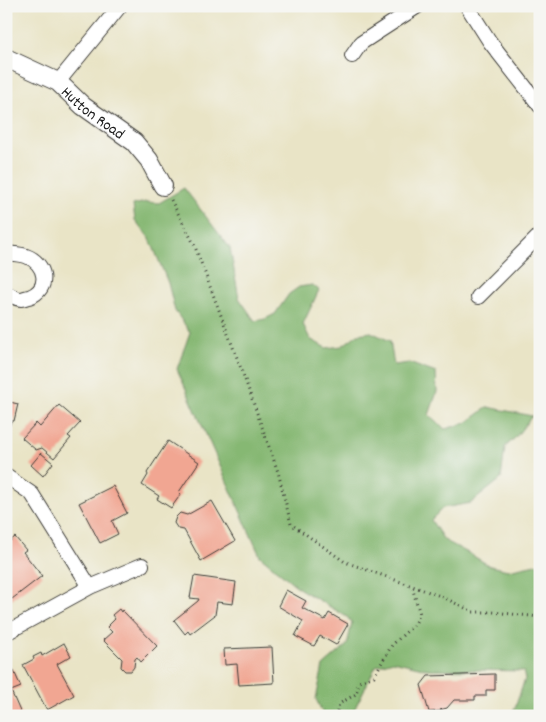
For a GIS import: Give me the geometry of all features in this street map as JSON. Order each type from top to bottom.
[{"type":"street","points":[[58,82],[120,6]]},
{"type":"street","points":[[352,56],[362,43],[418,6]]},
{"type":"street","points":[[468,6],[490,42],[540,106]]},
{"type":"street","name":"Hutton Road","points":[[6,58],[58,82],[83,106],[134,142],[149,160],[167,192]]},
{"type":"street","points":[[478,297],[540,235]]},
{"type":"street","points":[[6,253],[27,256],[38,263],[43,272],[44,279],[35,295],[27,298],[20,299],[6,293]]},
{"type":"street","points":[[6,476],[32,494],[90,587]]},
{"type":"street","points":[[6,634],[90,587],[142,565]]},
{"type":"path","points":[[167,192],[194,244],[242,371],[278,472],[291,524],[345,562],[443,597],[473,612],[540,617]]},
{"type":"path","points":[[336,716],[339,704],[356,694],[359,682],[374,676],[392,645],[415,624],[420,614],[412,586]]},
{"type":"green space","points":[[184,188],[230,248],[239,298],[255,321],[275,314],[289,294],[299,287],[312,285],[319,290],[303,324],[310,339],[326,348],[342,346],[358,334],[371,332],[390,341],[394,365],[409,363],[436,373],[437,392],[429,415],[445,429],[466,423],[488,407],[532,416],[515,438],[505,447],[501,479],[471,503],[443,508],[431,520],[444,540],[490,566],[508,570],[540,563],[540,716],[512,716],[525,679],[523,671],[427,669],[393,661],[376,666],[351,716],[324,716],[316,699],[323,666],[347,645],[352,623],[347,617],[300,589],[260,556],[177,369],[190,332],[175,311],[168,283],[150,239],[135,220],[133,205],[146,202],[159,203]]},
{"type":"building","points":[[6,401],[18,404],[14,421],[11,421],[8,431],[6,431]]},
{"type":"building","points":[[59,405],[80,423],[68,436],[71,438],[54,458],[42,448],[36,450],[22,438],[36,423],[40,427]]},
{"type":"building","points":[[168,441],[199,462],[171,508],[157,499],[159,496],[142,485],[148,475],[147,473]]},
{"type":"building","points":[[41,453],[53,463],[43,476],[31,465]]},
{"type":"building","points":[[113,486],[127,513],[112,521],[118,534],[100,543],[79,503]]},
{"type":"building","points":[[212,501],[235,541],[201,561],[184,530],[178,529],[174,523],[180,513],[187,515]]},
{"type":"building","points":[[15,537],[26,550],[23,552],[42,576],[12,599],[6,592],[6,544]]},
{"type":"building","points":[[194,576],[236,582],[233,604],[217,602],[215,615],[190,634],[188,631],[185,634],[174,620],[199,599],[190,598]]},
{"type":"building","points":[[286,590],[306,601],[302,608],[325,620],[329,613],[348,624],[336,645],[320,636],[314,646],[295,636],[303,621],[278,606]]},
{"type":"building","points":[[119,609],[157,646],[141,662],[137,657],[131,671],[125,671],[121,667],[122,659],[103,640],[112,632],[107,627],[115,619],[112,615]]},
{"type":"building","points":[[64,643],[71,656],[57,664],[74,695],[47,710],[23,665],[34,659],[33,657],[41,653],[42,656]]},
{"type":"building","points":[[272,647],[274,683],[239,685],[237,664],[225,665],[224,649]]},
{"type":"building","points":[[13,669],[21,687],[11,691],[22,716],[6,716],[6,672]]},
{"type":"building","points":[[495,674],[495,690],[486,690],[486,696],[475,696],[475,700],[454,700],[447,708],[441,711],[429,712],[421,685],[428,676]]}]
